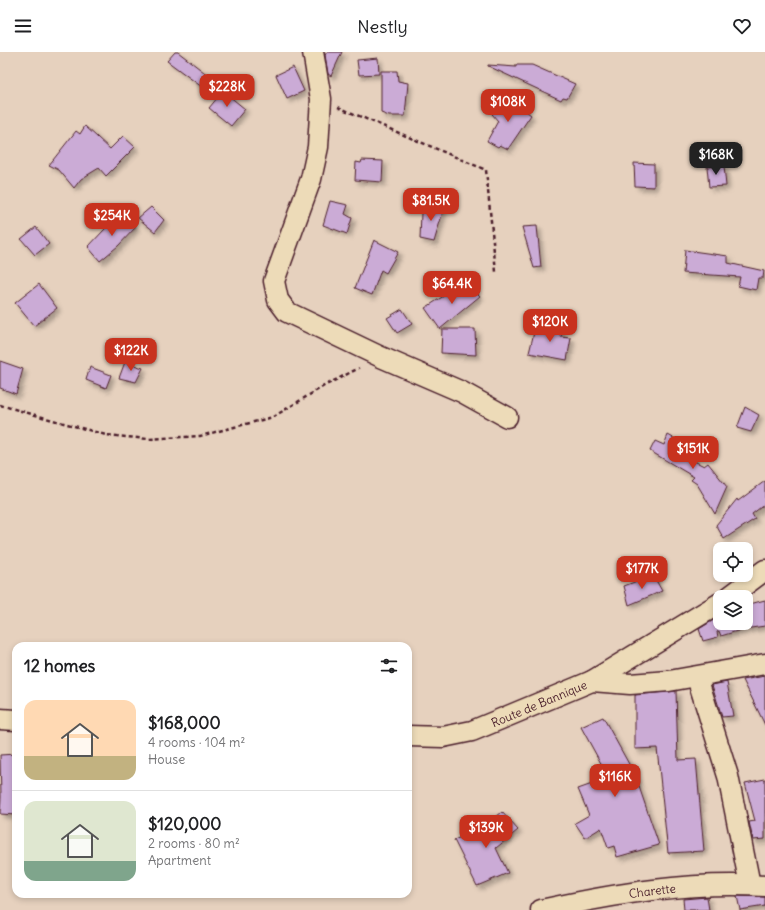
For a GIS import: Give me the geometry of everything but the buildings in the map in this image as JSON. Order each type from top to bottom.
[{"type":"street","points":[[313,52],[322,99],[318,146],[311,179],[274,281],[278,300],[287,312],[381,357],[462,392],[507,416]]},
{"type":"street","points":[[738,590],[765,570]]},
{"type":"street","points":[[592,681],[713,607]]},
{"type":"street","name":"Route de Bannique","points":[[412,736],[442,737],[472,731],[592,681],[630,684],[669,681],[765,664]]},
{"type":"street","points":[[697,677],[728,776],[758,885]]},
{"type":"street","points":[[0,719],[12,720]]},
{"type":"street","name":"Charette","points":[[541,910],[597,897],[671,887],[758,885]]},
{"type":"path","points":[[322,99],[486,170],[496,272]]},
{"type":"path","points":[[0,405],[106,435],[148,439],[200,436],[273,417],[324,386],[381,357]]}]
